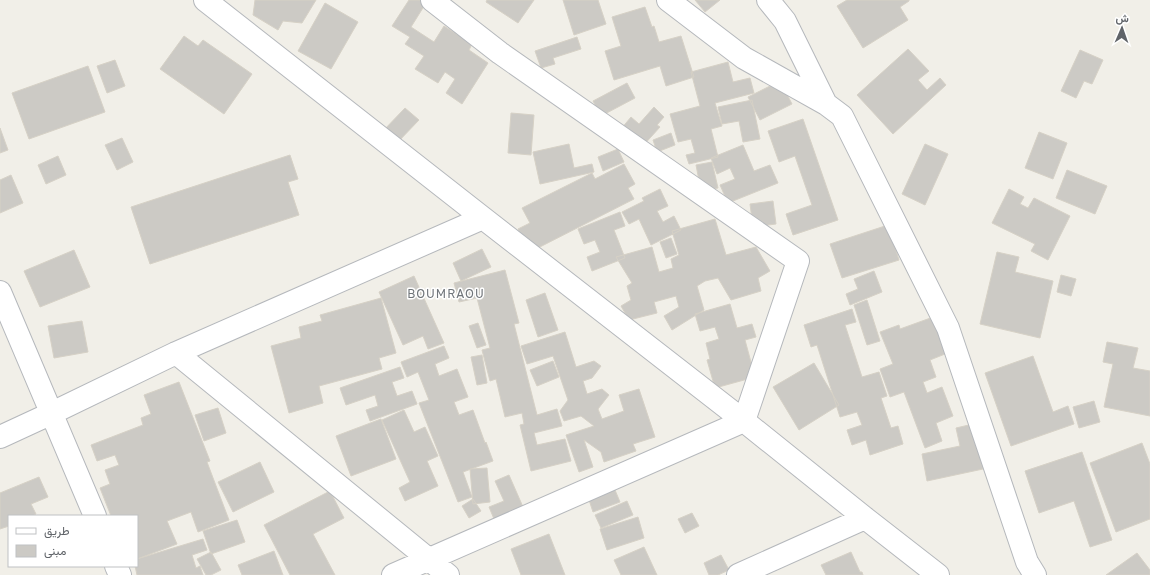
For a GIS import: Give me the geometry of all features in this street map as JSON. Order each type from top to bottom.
[{"type":"street","points":[[205,0],[744,421],[938,575]]},
{"type":"street","points":[[393,575],[744,421],[798,261],[500,53],[432,0]]},
{"type":"street","points":[[668,0],[744,58],[826,104],[842,116],[948,328],[1027,562],[1035,575]]},
{"type":"street","points":[[768,0],[785,21],[826,104]]},
{"type":"street","points":[[0,436],[52,413],[176,353],[483,218]]},
{"type":"street","points":[[0,292],[95,515]]},
{"type":"street","points":[[176,353],[448,575]]},
{"type":"street","points":[[738,575],[865,518]]},
{"type":"building","points":[[255,0],[316,0],[302,23],[283,21],[278,30],[253,15]]},
{"type":"building","points":[[409,0],[422,0],[426,3],[411,27],[434,42],[444,26],[472,44],[469,50],[488,63],[462,104],[446,93],[455,79],[445,72],[438,83],[415,69],[424,56],[405,44],[410,37],[392,26]]},
{"type":"building","points":[[487,0],[534,0],[518,23],[486,2]]},
{"type":"building","points":[[563,0],[598,0],[606,24],[574,35]]},
{"type":"building","points":[[695,0],[720,0],[705,12]]},
{"type":"building","points":[[847,0],[909,0],[900,7],[908,20],[863,48],[837,6]]},
{"type":"building","points":[[325,3],[358,22],[331,69],[298,51]]},
{"type":"building","points":[[645,7],[652,27],[654,26],[659,42],[681,36],[694,77],[666,86],[660,66],[614,80],[605,51],[621,46],[612,17]]},
{"type":"building","points":[[184,36],[198,46],[203,40],[252,74],[224,114],[160,69]]},
{"type":"building","points":[[577,37],[581,49],[553,58],[555,64],[541,68],[535,51]]},
{"type":"building","points":[[908,49],[929,71],[918,80],[927,90],[940,78],[946,85],[893,134],[857,95]]},
{"type":"building","points":[[1080,50],[1103,60],[1092,84],[1084,81],[1076,98],[1061,91]]},
{"type":"building","points":[[115,60],[125,86],[107,93],[97,66]]},
{"type":"building","points":[[728,62],[733,82],[750,78],[754,93],[715,103],[722,126],[711,129],[718,157],[689,164],[686,155],[695,153],[691,139],[678,142],[670,114],[700,106],[691,72]]},
{"type":"building","points":[[88,66],[105,112],[29,139],[12,93]]},
{"type":"building","points":[[780,81],[792,104],[760,120],[748,97]]},
{"type":"building","points":[[627,83],[635,98],[601,116],[593,101]]},
{"type":"building","points":[[752,100],[760,139],[743,142],[739,121],[722,124],[718,107]]},
{"type":"building","points":[[654,107],[664,117],[657,125],[660,127],[641,148],[621,129],[631,117],[639,124]]},
{"type":"building","points":[[405,108],[419,120],[396,144],[382,132]]},
{"type":"building","points":[[511,113],[534,115],[531,155],[508,153]]},
{"type":"building","points":[[803,119],[838,220],[793,235],[786,214],[812,205],[795,156],[779,162],[768,131]]},
{"type":"building","points":[[0,128],[8,150],[0,153]]},
{"type":"building","points":[[1039,132],[1067,143],[1053,179],[1025,168]]},
{"type":"building","points":[[671,133],[675,145],[657,152],[653,140]]},
{"type":"building","points":[[122,138],[133,162],[117,170],[105,145]]},
{"type":"building","points":[[569,144],[574,168],[592,164],[594,172],[540,184],[533,152]]},
{"type":"building","points":[[925,144],[948,154],[925,205],[902,194]]},
{"type":"building","points":[[743,145],[754,171],[770,165],[778,183],[728,203],[720,185],[735,179],[730,168],[717,174],[711,158]]},
{"type":"building","points":[[618,149],[624,162],[603,171],[598,157]]},
{"type":"building","points":[[290,155],[298,179],[288,182],[299,215],[150,264],[131,207]]},
{"type":"building","points":[[58,156],[66,175],[46,184],[38,165]]},
{"type":"building","points":[[712,162],[718,188],[701,191],[696,165]]},
{"type":"building","points":[[624,164],[635,184],[628,188],[634,199],[530,252],[518,229],[530,223],[522,208],[592,173],[595,179]]},
{"type":"building","points":[[1067,170],[1107,186],[1095,214],[1056,198]]},
{"type":"building","points":[[11,175],[23,203],[0,213],[0,180]]},
{"type":"building","points":[[660,189],[668,206],[657,211],[663,222],[674,216],[681,230],[651,245],[639,219],[629,224],[622,212],[644,201],[642,198]]},
{"type":"building","points":[[1009,189],[1024,197],[1020,204],[1028,208],[1034,198],[1070,216],[1048,260],[1031,251],[1035,244],[992,223]]},
{"type":"building","points":[[773,201],[776,224],[753,227],[750,204]]},
{"type":"building","points":[[620,212],[625,226],[614,230],[625,258],[592,271],[587,257],[600,252],[595,240],[584,244],[578,229]]},
{"type":"building","points":[[715,219],[726,255],[756,247],[770,271],[758,278],[761,291],[731,300],[718,278],[705,281],[697,286],[704,310],[672,330],[664,316],[679,307],[676,296],[654,302],[657,313],[629,320],[621,306],[631,300],[627,286],[632,283],[616,257],[652,247],[659,272],[673,268],[671,259],[679,255],[672,231]]},
{"type":"building","points":[[888,225],[899,260],[842,278],[830,244]]},
{"type":"building","points":[[671,238],[677,254],[666,258],[660,242]]},
{"type":"building","points":[[482,249],[491,267],[461,281],[453,263]]},
{"type":"building","points":[[74,250],[90,287],[40,307],[24,271]]},
{"type":"building","points":[[997,252],[1019,257],[1015,272],[1053,281],[1040,338],[980,324]]},
{"type":"building","points":[[505,270],[519,323],[514,324],[537,415],[557,409],[562,426],[534,433],[537,445],[565,439],[571,461],[531,471],[520,425],[524,424],[522,413],[505,417],[496,379],[490,381],[482,350],[490,348],[477,298],[459,302],[454,283]]},
{"type":"building","points":[[874,271],[882,292],[850,305],[846,294],[858,289],[854,279]]},
{"type":"building","points":[[1061,275],[1076,279],[1071,296],[1057,292]]},
{"type":"building","points":[[414,276],[444,343],[428,349],[423,336],[403,345],[379,292]]},
{"type":"building","points":[[545,293],[558,330],[538,337],[526,300]]},
{"type":"building","points":[[381,298],[396,353],[379,358],[382,369],[319,386],[323,403],[289,413],[271,346],[301,338],[299,327],[322,321],[320,315]]},
{"type":"building","points":[[867,300],[880,341],[867,345],[854,305]]},
{"type":"building","points":[[730,304],[737,328],[752,324],[756,337],[745,340],[755,377],[715,388],[707,360],[710,359],[706,343],[719,339],[715,327],[700,331],[695,314]]},
{"type":"building","points":[[852,309],[856,322],[845,325],[862,377],[879,372],[887,396],[881,398],[891,428],[898,426],[903,444],[870,455],[866,440],[852,445],[847,430],[862,425],[857,412],[840,417],[817,345],[811,347],[804,325]]},
{"type":"building","points":[[936,316],[950,352],[930,360],[936,377],[923,382],[927,393],[942,387],[953,416],[936,423],[942,441],[925,448],[904,392],[890,397],[880,369],[893,364],[880,332],[899,325],[900,329]]},
{"type":"building","points":[[82,321],[88,352],[54,358],[48,326]]},
{"type":"building","points":[[478,323],[486,345],[477,348],[469,326]]},
{"type":"building","points":[[565,332],[576,367],[594,361],[601,366],[592,378],[583,381],[587,394],[602,389],[609,395],[598,409],[602,419],[624,411],[619,395],[639,389],[655,437],[633,444],[636,451],[604,462],[601,452],[584,440],[593,467],[579,472],[566,435],[594,426],[581,416],[564,421],[560,411],[568,400],[553,356],[527,364],[521,346]]},
{"type":"building","points":[[1107,342],[1138,348],[1133,368],[1150,371],[1150,416],[1104,407],[1113,364],[1103,362]]},
{"type":"building","points":[[444,346],[449,358],[435,364],[439,376],[457,369],[468,397],[454,402],[459,415],[473,410],[493,461],[463,472],[472,497],[458,502],[419,403],[429,400],[418,372],[407,377],[401,362]]},
{"type":"building","points":[[482,355],[487,383],[477,385],[471,357]]},
{"type":"building","points":[[1033,356],[1053,412],[1068,406],[1074,424],[1011,446],[985,373]]},
{"type":"building","points":[[553,361],[559,377],[537,386],[530,370]]},
{"type":"building","points":[[814,363],[839,405],[799,430],[773,387]]},
{"type":"building","points":[[400,367],[404,378],[392,382],[397,396],[412,391],[417,404],[370,421],[366,410],[378,406],[375,395],[346,405],[340,388]]},
{"type":"building","points":[[179,382],[210,461],[207,462],[229,520],[198,532],[191,512],[167,521],[177,544],[138,559],[138,515],[111,515],[100,488],[110,484],[105,470],[119,465],[115,455],[97,461],[91,445],[143,425],[141,418],[151,414],[144,395]]},
{"type":"building","points":[[1094,401],[1100,422],[1079,428],[1073,407]]},
{"type":"building","points":[[218,408],[226,433],[204,441],[195,415]]},
{"type":"building","points":[[404,410],[414,432],[425,427],[438,456],[427,461],[438,486],[405,501],[399,488],[410,482],[382,420]]},
{"type":"building","points":[[381,419],[396,459],[351,476],[336,436]]},
{"type":"building","points":[[973,424],[983,469],[927,481],[922,454],[960,446],[956,428]]},
{"type":"building","points":[[1142,443],[1150,464],[1150,519],[1116,532],[1090,463]]},
{"type":"building","points":[[1082,452],[1112,540],[1090,547],[1074,501],[1039,513],[1025,471]]},
{"type":"building","points":[[260,462],[274,492],[233,512],[218,482]]},
{"type":"building","points":[[487,468],[490,502],[473,504],[470,469]]},
{"type":"building","points":[[509,475],[523,507],[494,519],[489,507],[504,501],[495,481]]},
{"type":"building","points":[[39,477],[48,497],[31,504],[36,514],[8,515],[8,526],[0,529],[0,493]]},
{"type":"building","points":[[615,490],[620,502],[593,512],[589,500]]},
{"type":"building","points":[[330,491],[344,518],[313,534],[335,575],[290,575],[264,525]]},
{"type":"building","points":[[473,499],[481,511],[469,518],[462,506]]},
{"type":"building","points":[[627,501],[633,515],[601,528],[595,515]]},
{"type":"building","points":[[692,513],[699,526],[685,533],[678,519]]},
{"type":"building","points":[[638,517],[644,538],[607,550],[600,529]]},
{"type":"building","points":[[237,520],[245,542],[211,554],[203,531]]},
{"type":"building","points":[[549,534],[565,575],[521,575],[511,549]]},
{"type":"building","points":[[203,539],[207,550],[192,555],[196,568],[200,566],[203,575],[137,575],[135,567],[138,567],[138,559]]},
{"type":"building","points":[[644,547],[657,575],[621,575],[614,560]]},
{"type":"building","points":[[274,551],[283,575],[242,575],[238,565]]},
{"type":"building","points":[[211,552],[221,570],[211,575],[206,575],[197,559]]},
{"type":"building","points":[[851,552],[860,572],[862,572],[863,575],[826,575],[821,565]]},
{"type":"building","points":[[1137,553],[1150,570],[1150,575],[1106,575]]},
{"type":"building","points":[[721,555],[729,570],[718,575],[709,575],[704,563]]},
{"type":"district","name":"BOUMRAOU","points":[[446,294]]}]
